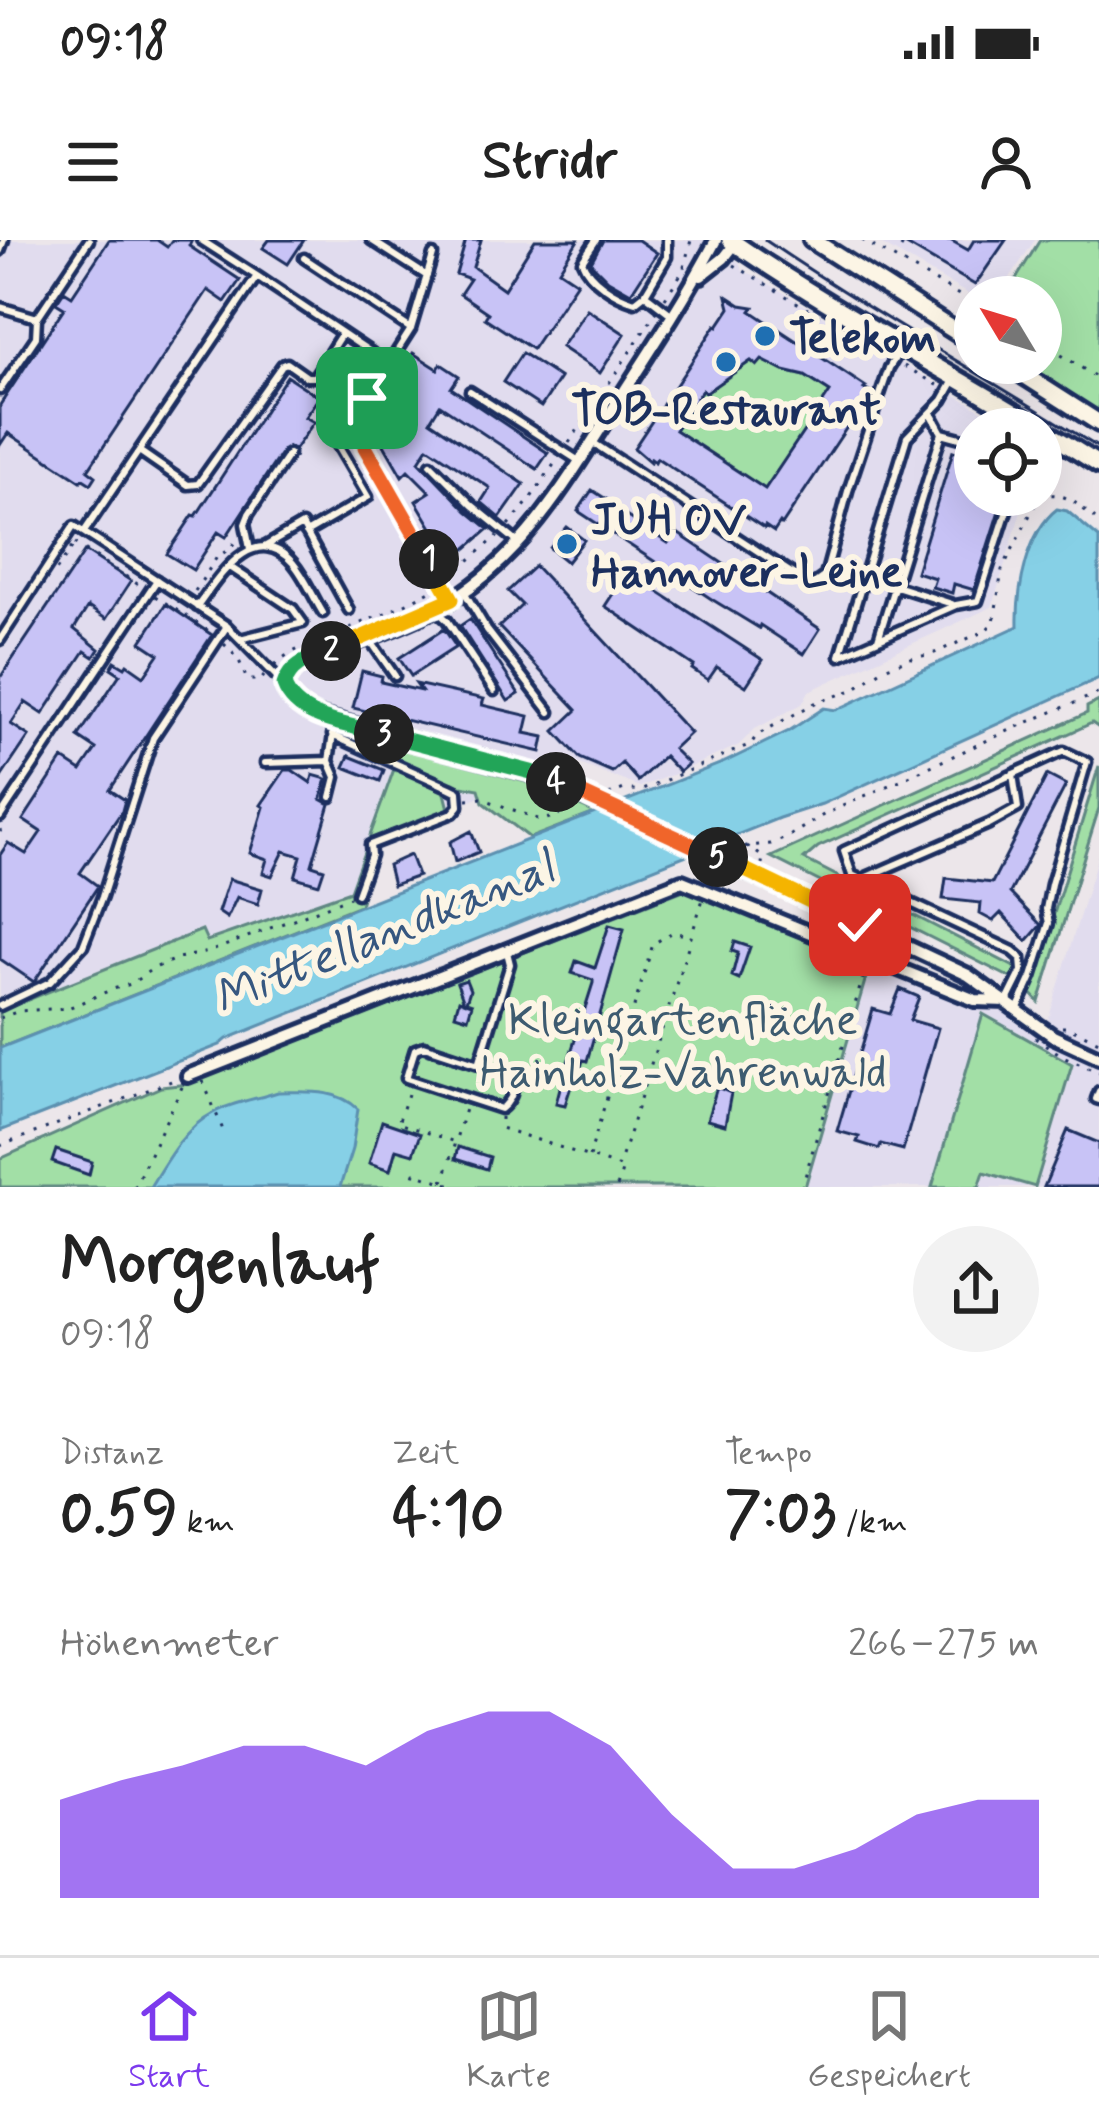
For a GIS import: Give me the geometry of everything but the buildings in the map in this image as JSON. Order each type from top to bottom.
[{"type":"main road","points":[[812,240],[954,331]]},
{"type":"main road","points":[[732,242],[954,378]]},
{"type":"main road","points":[[964,384],[1099,465]]},
{"type":"main road","points":[[1038,384],[1099,423]]},
{"type":"street","points":[[716,240],[674,316],[551,504],[519,544],[458,595],[302,663],[288,672],[286,692],[310,713],[558,782],[968,975],[1053,1036],[1099,1057]]},
{"type":"street","points":[[698,277],[724,258],[732,242]]},
{"type":"street","points":[[194,1075],[682,881],[975,1000],[1012,1006]]},
{"type":"lane","points":[[0,251],[4,240]]},
{"type":"lane","points":[[0,390],[36,337],[37,318],[89,240]]},
{"type":"lane","points":[[201,240],[372,353]]},
{"type":"lane","points":[[371,240],[427,276]]},
{"type":"lane","points":[[596,240],[582,261],[587,271],[635,302],[667,257],[667,240]]},
{"type":"lane","points":[[434,255],[411,329],[367,398],[365,447],[443,583],[458,595],[550,712]]},
{"type":"lane","points":[[304,258],[411,329]]},
{"type":"lane","points":[[84,532],[256,276]]},
{"type":"lane","points":[[645,294],[674,316]]},
{"type":"lane","points":[[0,307],[37,318]]},
{"type":"lane","points":[[139,451],[188,485],[198,484],[282,365],[287,363],[314,377],[342,333]]},
{"type":"lane","points":[[592,442],[811,586],[825,576],[848,491],[901,348]]},
{"type":"lane","points":[[954,378],[943,400],[907,437],[840,656],[956,605],[978,601],[1005,516]]},
{"type":"lane","points":[[470,391],[579,461]]},
{"type":"lane","points":[[878,639],[942,433],[931,412]]},
{"type":"lane","points":[[306,533],[368,497],[326,425]]},
{"type":"lane","points":[[942,433],[954,436]]},
{"type":"lane","points":[[250,549],[245,524],[290,454]]},
{"type":"lane","points":[[431,464],[519,544]]},
{"type":"lane","points":[[197,607],[229,566],[250,549],[264,547],[302,525],[349,610]]},
{"type":"lane","points":[[0,640],[74,526],[227,626],[286,681]]},
{"type":"lane","points":[[264,547],[281,553],[294,565],[323,613]]},
{"type":"lane","points":[[229,566],[293,609],[303,623],[240,639]]},
{"type":"lane","points":[[0,817],[157,580]]},
{"type":"lane","points":[[895,586],[956,605]]},
{"type":"lane","points":[[434,608],[494,691]]},
{"type":"lane","points":[[0,1006],[50,982],[83,946],[153,738],[227,626]]},
{"type":"lane","points":[[368,637],[395,676]]},
{"type":"lane","points":[[331,797],[335,777],[328,761],[335,720]]},
{"type":"lane","points":[[332,735],[458,792],[460,800],[453,813],[370,845],[357,894]]},
{"type":"lane","points":[[1064,751],[1087,762],[1048,896],[1049,923],[1032,976],[1012,1006],[1021,958],[852,875],[844,851],[1064,751]]},
{"type":"lane","points":[[265,763],[328,761]]},
{"type":"lane","points":[[862,879],[1018,808],[1013,774]]},
{"type":"lane","points":[[479,1064],[510,964],[507,952]]},
{"type":"lane","points":[[424,1046],[479,1064],[512,1076],[515,1086],[501,1109],[406,1078],[416,1049],[424,1046]]},
{"type":"lane","points":[[1099,1091],[1099,1100]]},
{"type":"path","points":[[67,537],[218,639],[238,658],[247,680],[261,680],[282,658],[413,601],[443,583],[503,532],[683,271],[691,240]]},
{"type":"path","points":[[862,240],[954,292]]},
{"type":"path","points":[[890,240],[909,251]]},
{"type":"path","points":[[1062,355],[1099,379]]},
{"type":"path","points":[[1062,496],[1099,522]]},
{"type":"path","points":[[605,796],[624,789],[640,791],[751,744],[758,735],[814,703],[854,691],[884,668],[985,632],[994,622],[1002,571],[1028,516]]},
{"type":"path","points":[[181,613],[245,524]]},
{"type":"path","points":[[725,855],[786,838],[825,814],[1099,693]]},
{"type":"path","points":[[558,782],[549,798],[567,811]]},
{"type":"path","points":[[460,800],[481,798],[538,819],[586,803]]},
{"type":"path","points":[[704,864],[699,870],[725,881],[762,863],[763,857],[747,846]]},
{"type":"path","points":[[622,1156],[706,891]]},
{"type":"path","points":[[0,1018],[19,1011],[68,1008],[131,984],[178,958],[209,952],[357,894]]},
{"type":"path","points":[[590,1157],[653,944],[673,932],[691,937]]},
{"type":"path","points":[[802,1187],[869,956]]},
{"type":"path","points":[[1060,1027],[1099,1041]]},
{"type":"path","points":[[194,1075],[225,1136]]},
{"type":"path","points":[[0,1146],[158,1084],[194,1075]]},
{"type":"path","points":[[134,1187],[194,1075]]},
{"type":"path","points":[[408,1094],[398,1123],[455,1142]]},
{"type":"path","points":[[443,1182],[468,1099]]},
{"type":"path","points":[[501,1109],[501,1128],[623,1168],[617,1187]]},
{"type":"path","points":[[411,1187],[415,1174],[458,1187]]},
{"type":"shaded area","points":[[0,240],[706,240],[740,263],[743,271],[978,408],[954,408],[954,516],[1020,516],[992,607],[809,691],[802,704],[755,729],[739,745],[679,772],[640,787],[569,760],[367,842],[351,891],[206,942],[201,930],[0,1011]]},
{"type":"shaded area","points":[[874,240],[1035,240],[1011,276],[954,276],[954,286]]},
{"type":"shaded area","points":[[1099,852],[1099,1187],[805,1187],[869,967],[879,949],[960,994],[1007,1001],[1045,1030]]},
{"type":"green space","points":[[1040,240],[1099,240],[1099,423],[1038,384],[1062,384],[1062,276],[1018,276]]},
{"type":"green space","points":[[751,360],[805,376],[830,392],[765,489],[675,430],[702,390]]},
{"type":"green space","points":[[1099,701],[1099,728],[1092,723],[818,847],[804,859],[1018,969],[1013,979],[771,857],[1087,713],[1087,707]]},
{"type":"green space","points":[[348,734],[530,783],[595,813],[530,838],[483,802],[479,789],[456,785],[445,793],[449,809],[379,837],[360,905],[0,1048],[0,1011],[202,930],[207,941],[350,891],[398,758],[347,738]]},
{"type":"green space","points":[[1099,766],[1099,808],[1039,1002],[1030,992]]},
{"type":"green space","name":"Kleingartenfläche Hainholz-Vahrenwald","points":[[686,889],[869,967],[805,1187],[0,1187],[0,1159],[161,1087],[188,1084]]},
{"type":"green space","points":[[983,1014],[1072,1064],[1035,1187],[984,1172],[979,1187],[932,1187]]},
{"type":"water","name":"Mittellandkanal","points":[[1067,511],[1099,538],[1099,678],[822,804],[0,1131],[0,1048],[725,762],[824,708],[836,710],[1018,626],[1026,563],[1047,519]]},
{"type":"water","points":[[278,1092],[331,1094],[358,1109],[340,1187],[150,1187],[177,1146],[203,1119],[228,1106]]},
{"type":"pier","points":[[616,798],[723,848],[700,858],[592,807]]},
{"type":"tram line","points":[[765,240],[1099,448]]},
{"type":"place","name":"Telekom","points":[[765,336]]},
{"type":"place","name":"TOB-Restaurant","points":[[726,362]]},
{"type":"place","name":"JUH OV Hannover-Leine","points":[[567,544]]},
{"type":"route","points":[[367,398],[365,447],[452,599],[302,663],[288,672],[284,685],[291,700],[310,713],[558,782],[860,925]]}]
